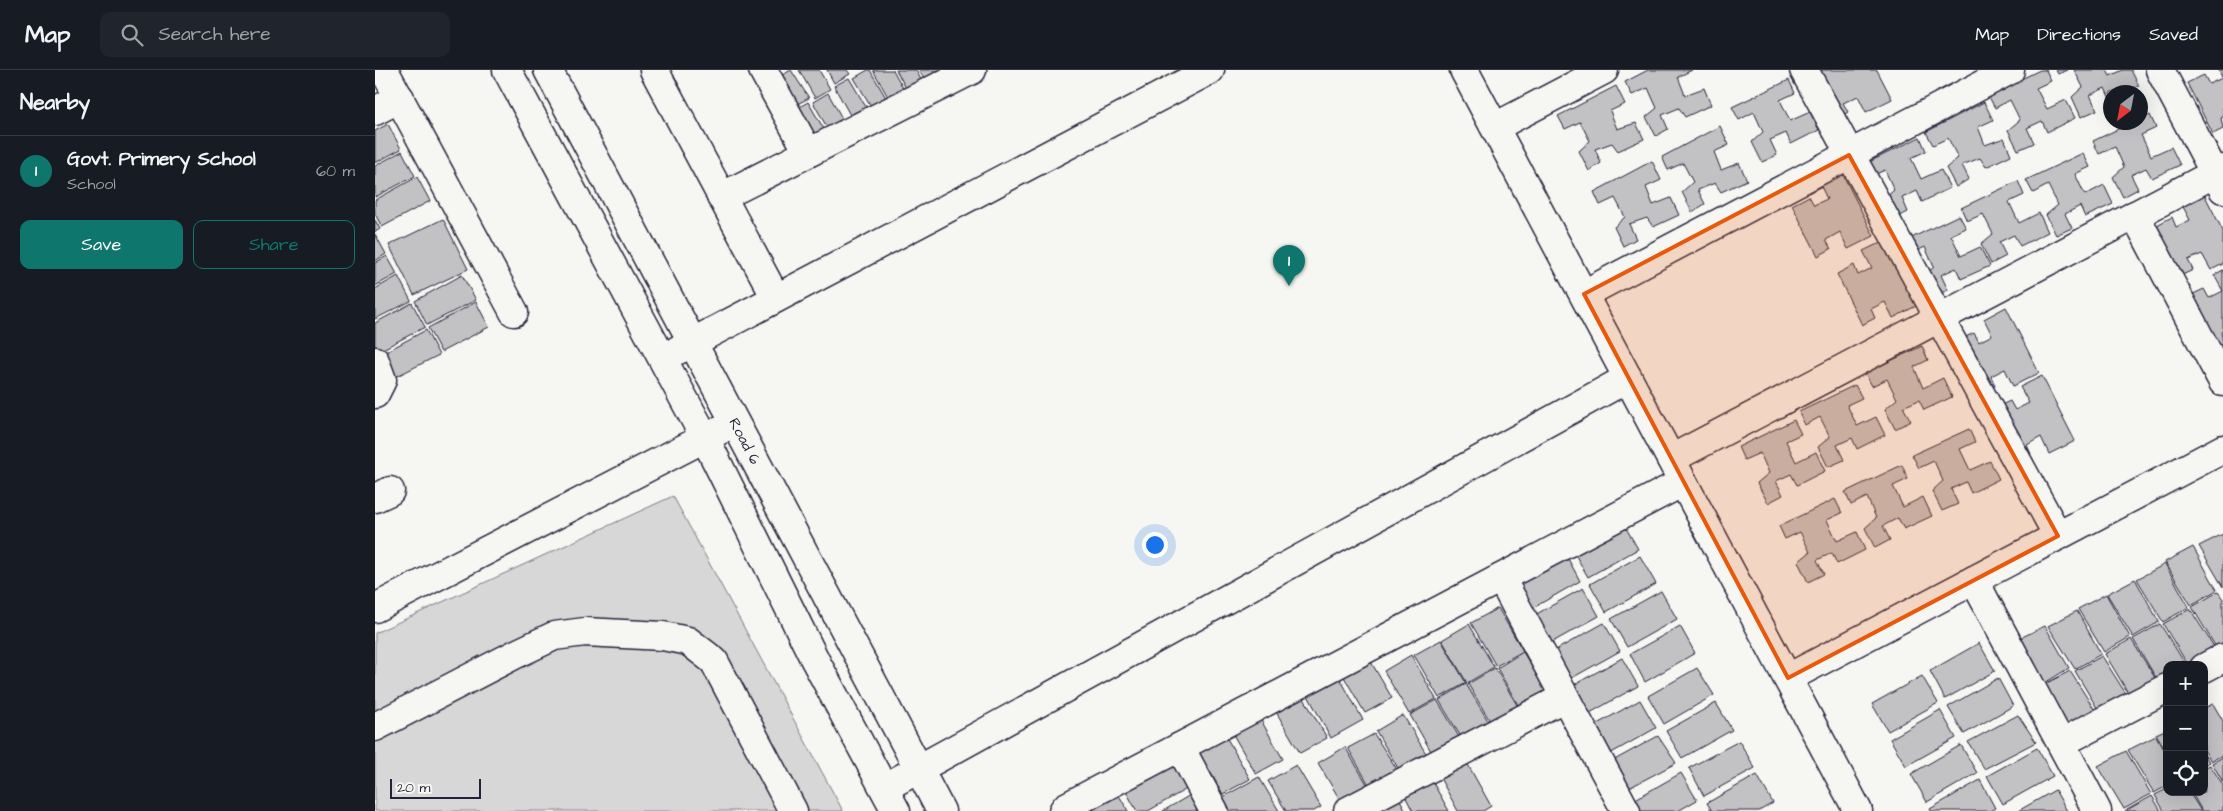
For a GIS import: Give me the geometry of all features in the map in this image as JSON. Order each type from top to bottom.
[{"type":"street","points":[[385,70],[514,312]]},
{"type":"street","points":[[507,70],[705,438],[815,660],[890,800],[919,769],[1628,378]]},
{"type":"street","name":"Road 6","points":[[549,70],[941,811]]},
{"type":"street","points":[[654,70],[776,298]]},
{"type":"street","points":[[721,197],[972,70]]},
{"type":"street","points":[[661,359],[1210,70]]},
{"type":"street","points":[[1464,70],[1858,811]]},
{"type":"street","points":[[1495,127],[1604,70]]},
{"type":"street","points":[[1804,70],[2058,536]]},
{"type":"street","points":[[1584,294],[2010,70]]},
{"type":"street","points":[[1063,811],[1066,807],[1501,578],[1677,471],[1938,318],[2135,215],[2220,177],[2160,70]]},
{"type":"street","points":[[769,72],[808,152]]},
{"type":"street","points":[[375,111],[400,98]]},
{"type":"street","points":[[2135,215],[2223,382]]},
{"type":"street","points":[[375,361],[382,380],[375,394]]},
{"type":"street","points":[[375,608],[735,421]]},
{"type":"street","points":[[1787,678],[2223,449]]},
{"type":"street","points":[[1501,578],[1626,811]]},
{"type":"street","points":[[1974,580],[2097,811]]},
{"type":"street","points":[[375,727],[554,636],[585,632],[663,636],[688,641],[714,661],[793,811]]},
{"type":"street","points":[[2208,666],[2223,658]]},
{"type":"street","points":[[2061,743],[2163,690]]},
{"type":"street","points":[[1348,811],[1565,697]]},
{"type":"street","points":[[1179,747],[1214,811]]},
{"type":"highlighted area","points":[[1849,155],[2058,536],[1788,678],[1584,294]]},
{"type":"shaded area","points":[[673,496],[843,811],[375,811],[375,633]]},
{"type":"building","points":[[791,70],[809,98],[793,106],[777,78]]},
{"type":"building","points":[[799,70],[819,70],[830,89],[815,98]]},
{"type":"building","points":[[827,70],[847,70],[850,74],[834,83]]},
{"type":"building","points":[[870,70],[886,98],[871,106],[854,78]]},
{"type":"building","points":[[873,70],[893,70],[903,88],[888,97]]},
{"type":"building","points":[[896,70],[916,70],[921,80],[906,88]]},
{"type":"building","points":[[919,70],[939,70],[924,79]]},
{"type":"building","points":[[1648,70],[1692,70],[1678,77],[1685,95],[1704,88],[1711,105],[1685,117],[1679,108],[1662,115],[1668,129],[1656,136],[1646,117],[1657,108],[1648,88],[1632,95],[1625,82]]},
{"type":"building","points":[[1811,70],[1877,70],[1892,99],[1866,112],[1858,96],[1843,103],[1848,112],[1836,119]]},
{"type":"building","points":[[2040,70],[2046,70],[2051,81],[2036,88],[2047,109],[2066,100],[2075,118],[2047,132],[2042,121],[2027,128],[2034,143],[2018,150],[2008,130],[2020,120],[2010,100],[1995,108],[1988,95]]},
{"type":"building","points":[[2056,70],[2068,70],[2058,74]]},
{"type":"building","points":[[2074,70],[2107,70],[2110,76],[2123,70],[2131,70],[2138,85],[2103,85],[2103,89],[2090,95],[2097,110],[2081,117],[2072,97],[2083,87]]},
{"type":"building","points":[[2219,70],[2223,70],[2223,117],[2221,118],[2223,129],[2213,134],[2187,83],[2204,75],[2209,84],[2222,78]]},
{"type":"building","points":[[849,78],[866,107],[850,115],[834,86]]},
{"type":"building","points":[[1789,80],[1795,93],[1780,100],[1790,121],[1810,112],[1819,130],[1791,144],[1786,133],[1770,140],[1777,155],[1762,162],[1752,142],[1763,132],[1754,112],[1739,120],[1732,107]]},
{"type":"building","points":[[1616,86],[1625,104],[1610,111],[1617,129],[1636,123],[1644,139],[1618,151],[1612,143],[1595,149],[1601,163],[1589,171],[1579,151],[1590,141],[1580,122],[1565,129],[1558,116]]},
{"type":"building","points":[[828,93],[844,122],[829,131],[813,102]]},
{"type":"building","points":[[808,102],[825,131],[809,139],[793,111]]},
{"type":"building","points":[[1984,102],[1993,120],[1978,127],[1985,145],[2004,138],[2011,155],[1986,167],[1980,158],[1962,165],[1969,179],[1956,187],[1946,168],[1958,158],[1948,138],[1933,145],[1926,132]]},
{"type":"building","points":[[2150,115],[2156,128],[2141,135],[2151,156],[2171,147],[2180,165],[2152,178],[2146,168],[2131,175],[2138,189],[2123,197],[2113,177],[2124,167],[2115,147],[2099,154],[2093,141],[2116,130],[2148,130],[2148,116]]},
{"type":"building","points":[[388,124],[401,149],[375,163],[375,131]]},
{"type":"building","points":[[1720,126],[1729,145],[1714,152],[1721,170],[1739,163],[1747,180],[1721,192],[1715,183],[1698,190],[1705,204],[1692,212],[1682,192],[1693,182],[1683,163],[1668,170],[1662,157]]},
{"type":"building","points":[[1920,137],[1926,151],[1911,158],[1921,179],[1941,170],[1950,188],[1922,202],[1917,191],[1902,198],[1908,212],[1892,220],[1883,200],[1894,190],[1885,170],[1869,177],[1863,165]]},
{"type":"building","points":[[402,151],[415,176],[375,197],[375,166]]},
{"type":"building","points":[[2083,153],[2090,167],[2075,174],[2085,195],[2104,185],[2113,204],[2085,217],[2080,206],[2065,214],[2072,228],[2056,235],[2046,215],[2058,205],[2048,185],[2033,193],[2026,180]]},
{"type":"building","points":[[1652,161],[1661,180],[1646,187],[1653,205],[1671,198],[1679,215],[1653,227],[1647,218],[1629,224],[1636,239],[1623,246],[1614,227],[1625,217],[1615,198],[1600,205],[1594,192]]},
{"type":"building","points":[[1841,171],[1874,236],[1848,249],[1840,232],[1826,240],[1831,249],[1818,256],[1792,205],[1809,196],[1814,205],[1827,199],[1819,182]]},
{"type":"building","points":[[417,177],[430,201],[382,227],[375,214],[375,200]]},
{"type":"building","points":[[2018,181],[2024,195],[2009,202],[2019,223],[2039,213],[2048,232],[2020,246],[2014,235],[1999,242],[2006,256],[1991,264],[1981,244],[1993,234],[1983,214],[1967,221],[1961,208]]},
{"type":"building","points":[[2203,192],[2223,231],[2223,264],[2211,270],[2202,254],[2188,260],[2193,270],[2180,276],[2155,226],[2172,217],[2176,227],[2190,220],[2181,203]]},
{"type":"building","points":[[1959,215],[1966,228],[1951,235],[1961,256],[1980,247],[1990,266],[1961,279],[1956,268],[1941,275],[1948,290],[1932,297],[1923,277],[1934,267],[1925,247],[1909,255],[1903,242]]},
{"type":"building","points":[[443,219],[468,269],[414,295],[389,245]]},
{"type":"building","points":[[375,220],[380,229],[375,232]]},
{"type":"building","points":[[375,234],[386,254],[375,261]]},
{"type":"building","points":[[1886,240],[1918,305],[1893,318],[1885,302],[1871,309],[1875,318],[1862,325],[1837,274],[1854,265],[1858,275],[1872,268],[1863,251]]},
{"type":"building","points":[[387,256],[397,274],[375,286],[375,263]]},
{"type":"building","points":[[2223,270],[2223,291],[2214,275]]},
{"type":"building","points":[[462,275],[476,300],[427,325],[415,301]]},
{"type":"building","points":[[398,276],[411,301],[375,319],[375,289]]},
{"type":"building","points":[[2204,289],[2209,298],[2223,291],[2223,331],[2221,332],[2223,343],[2213,348],[2187,297]]},
{"type":"building","points":[[476,302],[489,327],[441,352],[428,328]]},
{"type":"building","points":[[412,303],[425,327],[377,352],[375,348],[375,323]]},
{"type":"building","points":[[2006,307],[2039,373],[2013,386],[2005,369],[1991,376],[1995,386],[1982,392],[1957,341],[1974,333],[1979,342],[1992,335],[1984,319]]},
{"type":"building","points":[[426,330],[439,355],[391,379],[378,356]]},
{"type":"building","points":[[1922,346],[1928,360],[1914,367],[1923,388],[1943,378],[1952,397],[1924,410],[1919,400],[1903,407],[1911,421],[1895,429],[1885,409],[1897,399],[1887,379],[1872,386],[1865,373]]},
{"type":"building","points":[[2042,376],[2075,441],[2049,454],[2041,437],[2027,445],[2031,454],[2019,460],[1993,409],[2010,401],[2015,410],[2029,403],[2020,387]]},
{"type":"building","points":[[1855,385],[1862,398],[1847,405],[1857,426],[1876,417],[1885,435],[1857,449],[1852,438],[1837,445],[1844,460],[1828,467],[1818,447],[1830,437],[1820,417],[1805,425],[1799,412]]},
{"type":"building","points":[[1794,420],[1801,434],[1786,441],[1796,462],[1816,452],[1825,471],[1797,485],[1791,474],[1776,481],[1783,495],[1768,503],[1757,483],[1769,473],[1760,453],[1744,460],[1738,447]]},
{"type":"building","points":[[1969,429],[1975,442],[1960,449],[1970,470],[1990,461],[1999,479],[1971,493],[1966,482],[1951,489],[1958,504],[1942,511],[1932,491],[1943,481],[1934,461],[1919,468],[1912,455]]},
{"type":"building","points":[[1902,465],[1908,479],[1893,486],[1903,507],[1923,497],[1932,516],[1904,529],[1898,518],[1883,526],[1890,540],[1875,548],[1865,528],[1876,518],[1867,497],[1851,505],[1845,492]]},
{"type":"building","points":[[1835,499],[1842,513],[1827,520],[1837,541],[1857,532],[1865,550],[1837,564],[1832,553],[1817,560],[1824,574],[1808,582],[1798,562],[1810,552],[1800,532],[1785,539],[1779,526]]},
{"type":"building","points":[[1622,521],[1638,549],[1588,577],[1572,549]]},
{"type":"building","points":[[2223,534],[2223,587],[2199,546]]},
{"type":"building","points":[[2193,547],[2217,590],[2191,605],[2165,562]]},
{"type":"building","points":[[1565,553],[1580,581],[1531,609],[1514,581]]},
{"type":"building","points":[[1640,556],[1656,584],[1606,612],[1590,584]]},
{"type":"building","points":[[2165,564],[2189,607],[2163,622],[2137,579]]},
{"type":"building","points":[[2135,579],[2159,622],[2133,637],[2107,594]]},
{"type":"building","points":[[1583,588],[1599,616],[1549,644],[1533,616]]},
{"type":"building","points":[[1661,591],[1677,619],[1627,647],[1611,619]]},
{"type":"building","points":[[2218,592],[2223,599],[2223,645],[2217,649],[2192,607]]},
{"type":"building","points":[[2106,594],[2130,637],[2104,652],[2078,609]]},
{"type":"building","points":[[1498,608],[1523,651],[1496,666],[1471,623]]},
{"type":"building","points":[[2190,609],[2216,650],[2195,661],[2186,661],[2163,624]]},
{"type":"building","points":[[2077,611],[2101,654],[2075,669],[2048,626]]},
{"type":"building","points":[[1604,623],[1620,651],[1570,679],[1554,651]]},
{"type":"building","points":[[1469,624],[1494,667],[1467,683],[1442,640]]},
{"type":"building","points":[[2160,624],[2183,661],[2163,661],[2163,678],[2158,681],[2133,639]]},
{"type":"building","points":[[1680,626],[1695,653],[1645,682],[1630,654]]},
{"type":"building","points":[[2045,626],[2069,668],[2043,684],[2016,640]]},
{"type":"building","points":[[2131,639],[2157,681],[2130,696],[2105,654]]},
{"type":"building","points":[[1441,640],[1466,683],[1439,698],[1414,655]]},
{"type":"building","points":[[1979,643],[1995,671],[1945,699],[1930,671]]},
{"type":"building","points":[[1523,652],[1548,694],[1521,710],[1497,668]]},
{"type":"building","points":[[1367,655],[1392,698],[1365,713],[1340,670]]},
{"type":"building","points":[[1411,655],[1436,699],[1409,714],[1384,671]]},
{"type":"building","points":[[2102,656],[2128,697],[2100,713],[2075,671]]},
{"type":"building","points":[[1622,658],[1638,686],[1588,714],[1572,686]]},
{"type":"building","points":[[1495,668],[1520,710],[1493,726],[1468,684]]},
{"type":"building","points":[[1697,668],[1714,695],[1664,724],[1648,696]]},
{"type":"building","points":[[2070,671],[2096,712],[2068,728],[2043,685]]},
{"type":"building","points":[[1337,673],[1363,720],[1331,738],[1305,690]]},
{"type":"building","points":[[1922,676],[1938,703],[1888,731],[1872,704]]},
{"type":"building","points":[[1998,678],[2013,706],[1964,734],[1948,707]]},
{"type":"building","points":[[1466,684],[1491,726],[1464,742],[1439,700]]},
{"type":"building","points":[[1302,695],[1327,738],[1300,753],[1275,710]]},
{"type":"building","points":[[1437,700],[1462,742],[1435,758],[1410,715]]},
{"type":"building","points":[[1640,700],[1656,728],[1606,756],[1590,728]]},
{"type":"building","points":[[1716,703],[1732,730],[1682,758],[1666,731]]},
{"type":"building","points":[[2213,704],[2223,721],[2223,755],[2211,761],[2208,756],[2208,706]]},
{"type":"building","points":[[1940,710],[1956,738],[1906,766],[1890,739]]},
{"type":"building","points":[[1258,715],[1283,759],[1256,774],[1231,731]]},
{"type":"building","points":[[1403,715],[1428,757],[1401,773],[1376,731]]},
{"type":"building","points":[[2018,715],[2036,742],[1984,769],[1968,742]]},
{"type":"building","points":[[2163,731],[2163,745],[2156,734]]},
{"type":"building","points":[[1374,734],[1400,774],[1372,790],[1348,748]]},
{"type":"building","points":[[1225,735],[1250,779],[1223,794],[1198,751]]},
{"type":"building","points":[[1658,736],[1676,763],[1625,790],[1609,763]]},
{"type":"building","points":[[2156,736],[2163,747],[2163,788],[2154,793],[2128,750]]},
{"type":"building","points":[[1739,741],[1755,768],[1704,796],[1689,768]]},
{"type":"building","points":[[1961,745],[1977,773],[1927,802],[1911,774]]},
{"type":"building","points":[[1345,747],[1370,789],[1343,805],[1318,763]]},
{"type":"building","points":[[2037,748],[2053,776],[2003,804],[1987,776]]},
{"type":"building","points":[[2126,751],[2151,794],[2124,809],[2098,766]]},
{"type":"building","points":[[2223,757],[2223,782],[2212,763]]},
{"type":"building","points":[[1174,759],[1190,787],[1148,811],[1137,811],[1124,788]]},
{"type":"building","points":[[1467,763],[1491,806],[1483,811],[1458,811],[1440,778]]},
{"type":"building","points":[[1296,765],[1321,807],[1314,811],[1286,811],[1268,781]]},
{"type":"building","points":[[2210,765],[2223,785],[2223,811],[2202,811],[2193,796],[2208,796],[2208,766]]},
{"type":"building","points":[[1681,773],[1697,800],[1678,811],[1637,811],[1632,801]]},
{"type":"building","points":[[1757,775],[1773,803],[1759,811],[1712,811],[1707,803]]},
{"type":"building","points":[[1259,777],[1279,811],[1231,811],[1223,797]]},
{"type":"building","points":[[1980,780],[1995,808],[1990,811],[1931,811],[1930,809]]},
{"type":"building","points":[[1432,781],[1449,811],[1413,811],[1405,796]]},
{"type":"building","points":[[2055,790],[2067,811],[2018,811]]},
{"type":"building","points":[[2163,791],[2163,796],[2192,796],[2201,811],[2164,811],[2155,795]]},
{"type":"building","points":[[1117,792],[1128,811],[1083,811]]},
{"type":"building","points":[[1192,794],[1202,811],[1163,811]]},
{"type":"building","points":[[2152,796],[2161,811],[2125,811]]},
{"type":"building","points":[[1399,798],[1406,811],[1376,811]]},
{"type":"place","name":"Govt. Primery School","points":[[1289,286]]}]
